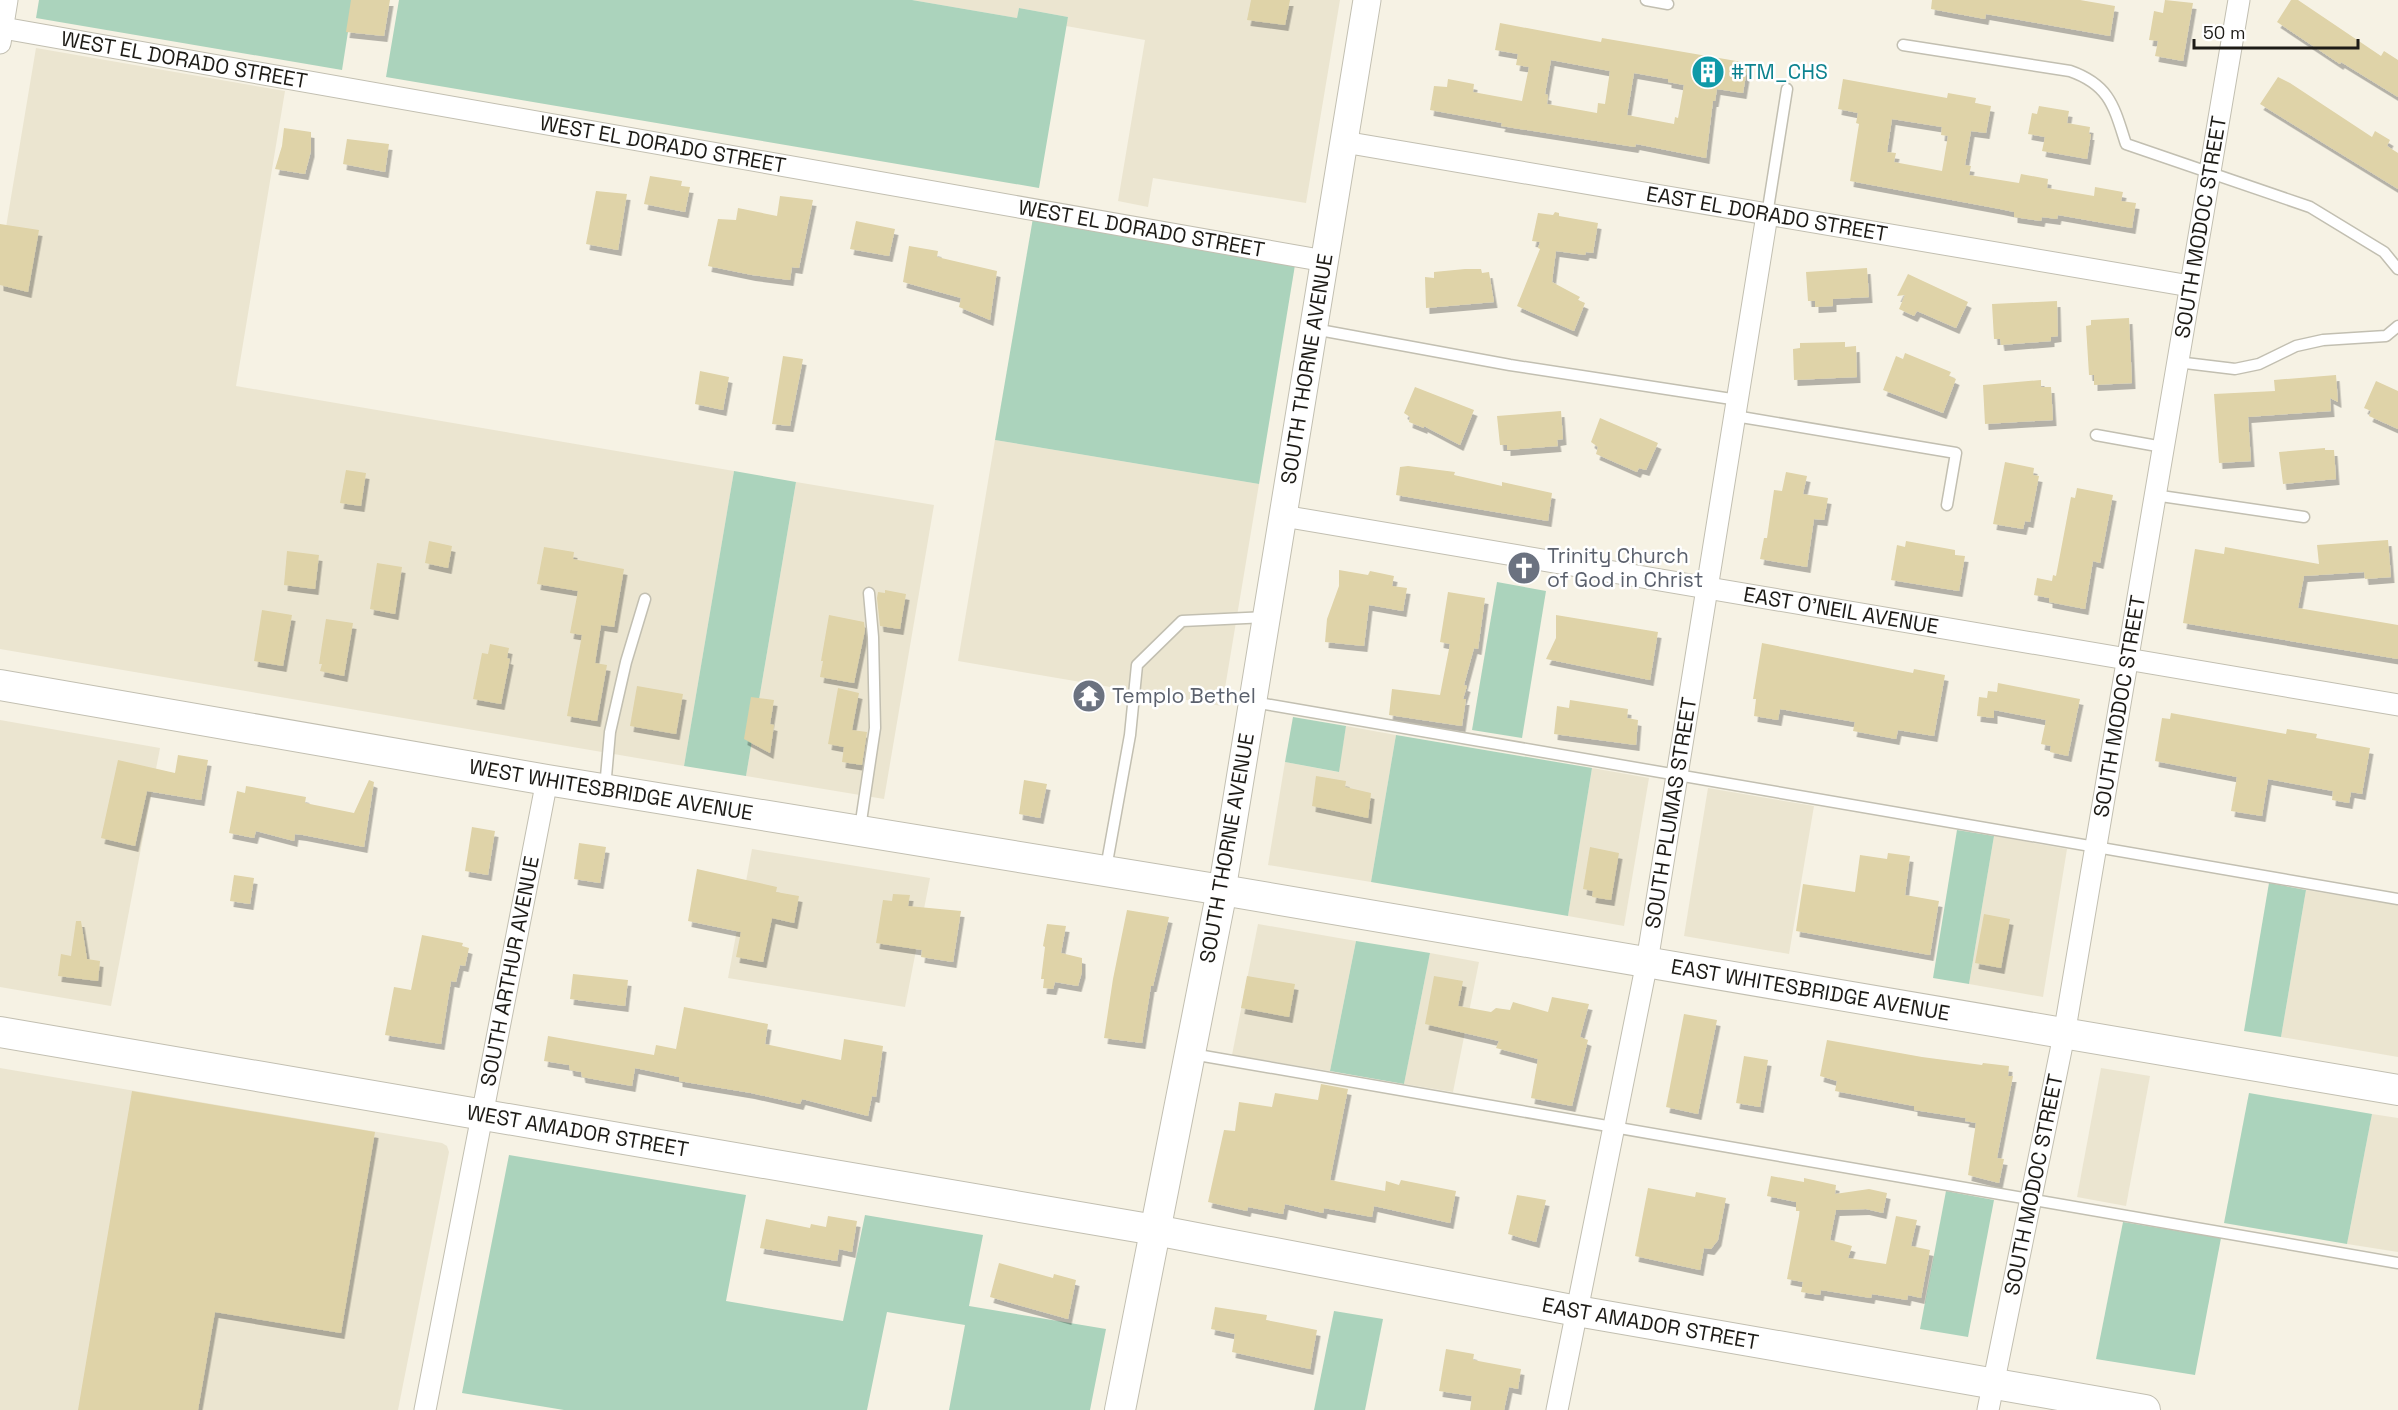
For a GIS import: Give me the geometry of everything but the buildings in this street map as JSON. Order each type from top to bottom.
[{"type":"main road","name":"WEST WHITESBRIDGE AVENUE","points":[[0,685],[547,780],[1222,890]]},
{"type":"main road","name":"EAST WHITESBRIDGE AVENUE","points":[[1222,890],[2398,1090]]},
{"type":"main road","name":"SOUTH THORNE AVENUE","points":[[1120,1410],[1222,890]]},
{"type":"main road","name":"WEST AMADOR STREET","points":[[0,1032],[1155,1230]]},
{"type":"main road","name":"EAST AMADOR STREET","points":[[1155,1230],[1577,1311],[1990,1397],[2145,1410]]},
{"type":"street","points":[[1,35],[8,0]]},
{"type":"street","name":"SOUTH THORNE AVENUE","points":[[1222,890],[1368,0]]},
{"type":"street","name":"SOUTH MODOC STREET","points":[[1990,1397],[2064,1035],[2239,0]]},
{"type":"street","name":"WEST EL DORADO STREET","points":[[1,35],[1325,261]]},
{"type":"street","name":"EAST EL DORADO STREET","points":[[1344,142],[2190,286]]},
{"type":"street","name":"SOUTH PLUMAS STREET","points":[[1557,1410],[1647,962],[1767,214]]},
{"type":"street","name":"EAST O'NEIL AVENUE","points":[[1283,516],[2398,705]]},
{"type":"street","name":"SOUTH ARTHUR AVENUE","points":[[425,1410],[547,780]]},
{"type":"lane","points":[[1646,0],[1668,4]]},
{"type":"lane","points":[[1903,45],[2070,71],[2087,77],[2104,90],[2116,113],[2126,144],[2310,207],[2384,252],[2398,269]]},
{"type":"lane","points":[[1767,214],[1787,89]]},
{"type":"lane","points":[[2177,362],[2235,369],[2259,364],[2296,346],[2323,340],[2386,336],[2398,326]]},
{"type":"lane","points":[[1313,329],[1736,408],[1956,453],[1947,505]]},
{"type":"lane","points":[[2096,435],[2163,447]]},
{"type":"lane","points":[[2154,495],[2304,517]]},
{"type":"lane","points":[[860,832],[875,728],[873,637],[869,593]]},
{"type":"lane","points":[[605,789],[610,732],[626,662],[645,599]]},
{"type":"lane","points":[[1105,871],[1130,735],[1137,665],[1182,621],[1267,617]]},
{"type":"lane","points":[[1252,702],[2398,899]]},
{"type":"lane","points":[[1190,1054],[2398,1263]]},
{"type":"shaded area","points":[[912,0],[1340,0],[1306,203],[1153,178],[1148,207],[1118,201],[1145,40],[1066,26],[1068,17],[1019,8],[1017,18]]},
{"type":"shaded area","points":[[36,48],[285,91],[236,386],[734,471],[684,766],[0,649],[0,263]]},
{"type":"shaded area","points":[[995,440],[1259,484],[1222,706],[958,661]]},
{"type":"shaded area","points":[[796,482],[934,505],[884,799],[746,776]]},
{"type":"shaded area","points":[[0,720],[160,748],[111,1006],[0,987]]},
{"type":"shaded area","points":[[1346,726],[1396,735],[1371,882],[1268,865],[1285,762],[1338,772]]},
{"type":"shaded area","points":[[1592,768],[1649,778],[1624,926],[1568,916]]},
{"type":"shaded area","points":[[1708,788],[1814,806],[1789,954],[1684,936]]},
{"type":"shaded area","points":[[1994,836],[2067,849],[2043,997],[1969,984]]},
{"type":"shaded area","points":[[752,849],[930,878],[905,1007],[728,978]]},
{"type":"shaded area","points":[[2306,890],[2398,905],[2398,1057],[2281,1037]]},
{"type":"shaded area","points":[[1258,924],[1356,941],[1330,1071],[1232,1055]]},
{"type":"shaded area","points":[[1430,953],[1479,962],[1453,1092],[1404,1084]]},
{"type":"shaded area","points":[[0,1068],[442,1143],[447,1146],[449,1152],[398,1410],[0,1410]]},
{"type":"shaded area","points":[[2101,1068],[2150,1076],[2126,1206],[2077,1197]]},
{"type":"shaded area","points":[[2372,1114],[2398,1118],[2398,1252],[2347,1244]]},
{"type":"green space","points":[[39,0],[353,0],[342,70],[36,18]]},
{"type":"green space","points":[[399,0],[912,0],[1017,18],[1019,8],[1068,17],[1039,188],[386,77]]},
{"type":"green space","points":[[1033,218],[1295,265],[1259,484],[995,440]]},
{"type":"green space","points":[[734,471],[796,482],[746,776],[684,766]]},
{"type":"green space","points":[[1497,582],[1546,591],[1522,738],[1472,730]]},
{"type":"green space","points":[[1293,717],[1346,726],[1339,772],[1285,762]]},
{"type":"green space","points":[[1396,735],[1592,768],[1568,916],[1371,882]]},
{"type":"green space","points":[[1957,830],[1994,836],[1969,984],[1933,978]]},
{"type":"green space","points":[[2269,883],[2306,890],[2281,1037],[2244,1031]]},
{"type":"green space","points":[[1356,941],[1430,953],[1404,1084],[1330,1071]]},
{"type":"green space","points":[[2249,1093],[2372,1114],[2347,1244],[2224,1223]]},
{"type":"green space","points":[[509,1155],[746,1195],[726,1301],[843,1321],[865,1215],[983,1235],[969,1306],[1106,1329],[1090,1410],[949,1410],[965,1325],[887,1312],[867,1410],[564,1410],[462,1393]]},
{"type":"green space","points":[[1946,1191],[1994,1200],[1968,1337],[1920,1329]]},
{"type":"green space","points":[[2123,1222],[2221,1238],[2195,1375],[2096,1359]]},
{"type":"green space","points":[[1334,1311],[1383,1319],[1365,1410],[1314,1410]]},
{"type":"place","name":"#TM_CHS","points":[[1708,72]]},
{"type":"place","name":"Trinity Church of God in Christ","points":[[1524,568]]},
{"type":"place","name":"Templo Bethel","points":[[1089,696]]}]
